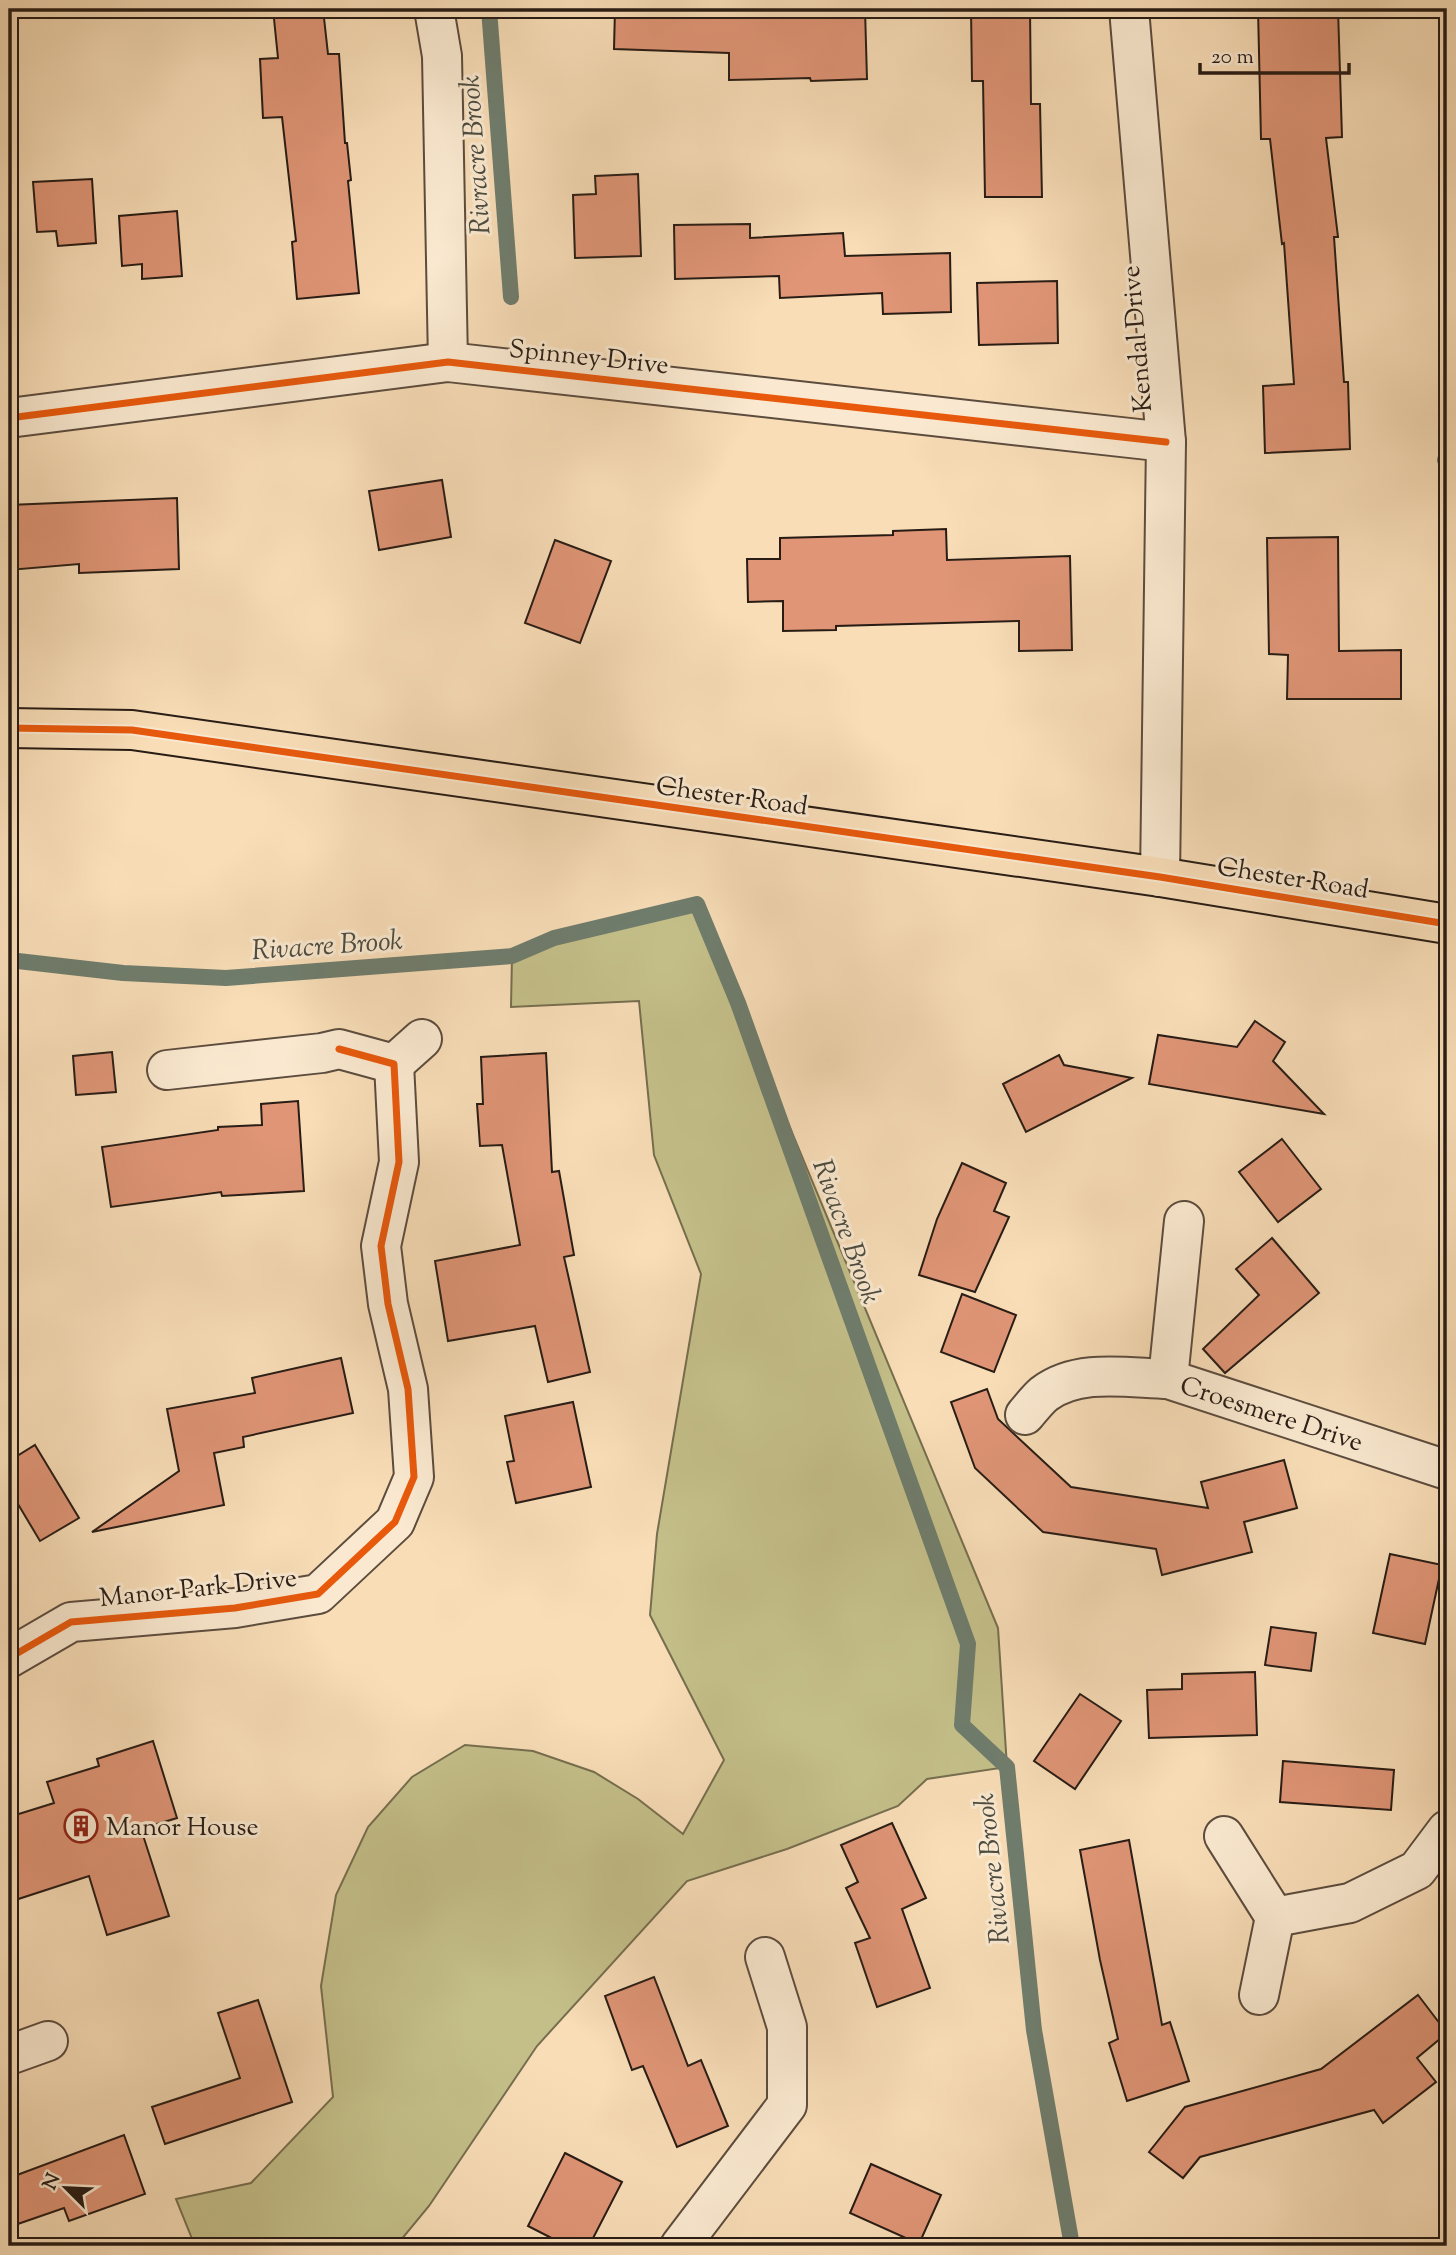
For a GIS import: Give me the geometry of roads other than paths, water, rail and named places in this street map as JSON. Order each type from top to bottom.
[{"type":"main road","name":"Chester Road","points":[[9,729],[132,730],[1160,877],[1447,924]]},
{"type":"street","points":[[435,9],[442,56],[448,362]]},
{"type":"street","name":"Kendal Drive","points":[[1129,9],[1166,442],[1160,877]]},
{"type":"street","name":"Spinney Drive","points":[[9,418],[448,362],[1166,442]]},
{"type":"street","name":"Manor Park Drive","points":[[9,1658],[71,1622],[235,1608],[318,1594],[395,1522],[414,1477],[408,1389],[388,1304],[381,1246],[400,1162],[408,1051],[339,1049],[167,1069]]},
{"type":"street","name":"Croesmere Drive","points":[[1184,1221],[1168,1379],[1447,1470]]},
{"type":"street","points":[[1025,1415],[1044,1394],[1071,1380],[1091,1377],[1168,1379]]},
{"type":"street","points":[[1275,1917],[1350,1903],[1417,1870],[1447,1830]]},
{"type":"street","points":[[1224,1836],[1275,1917],[1259,1994]]},
{"type":"street","points":[[680,2246],[787,2105],[787,2027],[765,1957]]},
{"type":"street","points":[[9,2055],[48,2041]]},
{"type":"waterway","name":"Rivracre Brook","points":[[489,9],[511,297]]},
{"type":"waterway","name":"Rivacre Brook","points":[[9,960],[123,973],[226,978],[512,956],[554,938],[697,904],[738,1003],[968,1644],[962,1725],[1007,1767],[1034,2030],[1072,2246]]},
{"type":"place","name":"Manor House","points":[[81,1826]]}]
